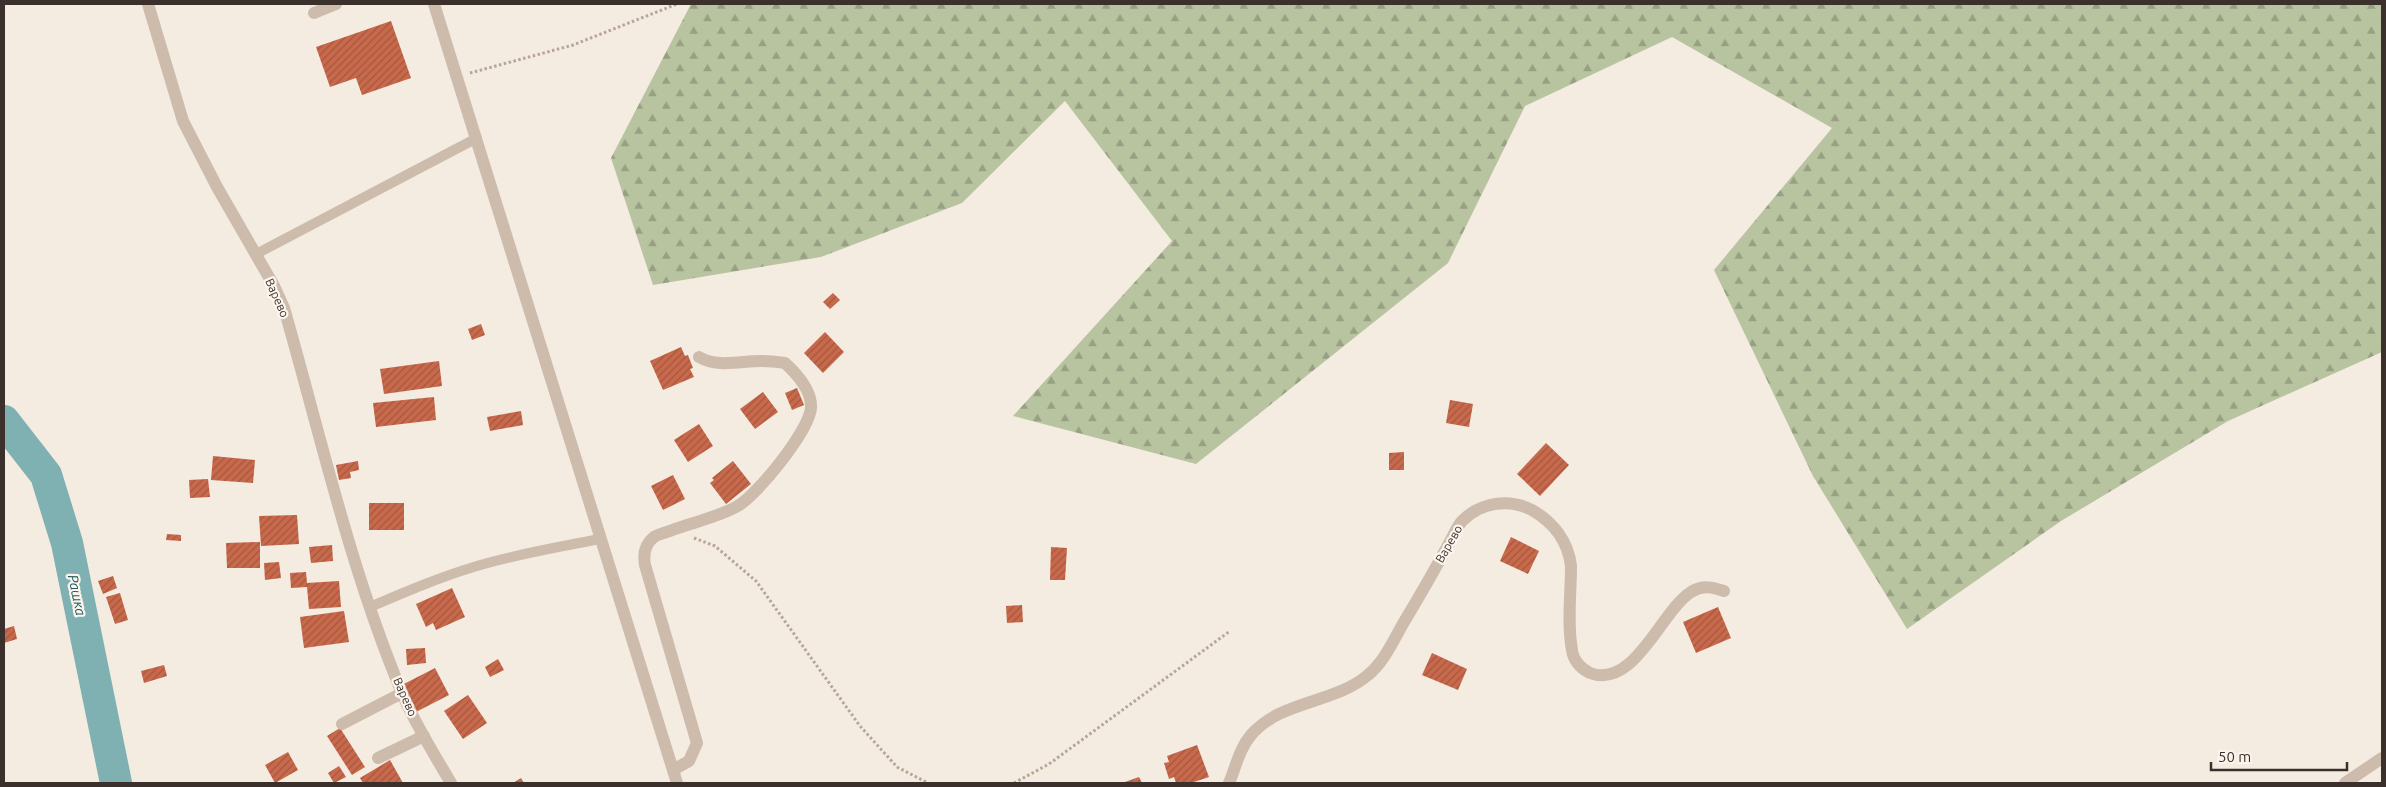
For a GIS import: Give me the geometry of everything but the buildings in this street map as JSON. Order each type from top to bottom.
[{"type":"street","name":"Варево","points":[[148,4],[184,121],[217,187],[256,254],[284,308],[340,515],[370,607],[402,693],[449,783]]},
{"type":"street","points":[[314,13],[336,4]]},
{"type":"street","points":[[434,4],[677,783]]},
{"type":"street","points":[[673,770],[688,761],[697,743],[644,559],[650,541],[662,533],[725,512],[750,498],[780,463],[809,418],[811,407],[808,393],[796,374],[785,363],[706,361],[699,356]]},
{"type":"street","name":"Варево","points":[[1230,783],[1243,746],[1250,736],[1265,722],[1293,708],[1355,684],[1377,667],[1423,593],[1461,522],[1485,506],[1499,503],[1525,507],[1544,517],[1564,541],[1570,554],[1571,566],[1572,652],[1581,667],[1595,674],[1611,674],[1622,670],[1646,646],[1670,611],[1692,592],[1704,587],[1724,591]]},
{"type":"street","points":[[342,724],[402,693]]},
{"type":"street","points":[[378,758],[424,736]]},
{"type":"street","points":[[2345,783],[2382,758]]},
{"type":"lane","points":[[256,254],[477,138]]},
{"type":"lane","points":[[370,607],[424,584],[479,566],[600,539]]},
{"type":"path","points":[[458,76],[573,45],[677,4]]},
{"type":"path","points":[[672,530],[715,546],[756,581],[860,726],[897,768],[928,783]]},
{"type":"path","points":[[1014,783],[1049,764],[1230,631]]},
{"type":"green space","points":[[691,4],[2382,4],[2382,352],[2228,421],[2061,521],[1907,629],[1813,476],[1714,270],[1832,128],[1672,37],[1525,106],[1448,263],[1196,464],[1013,416],[1172,241],[1065,101],[962,203],[821,257],[653,285],[611,158]]},
{"type":"waterway","name":"Рашка","points":[[4,421],[46,475],[67,543],[116,783]]}]
